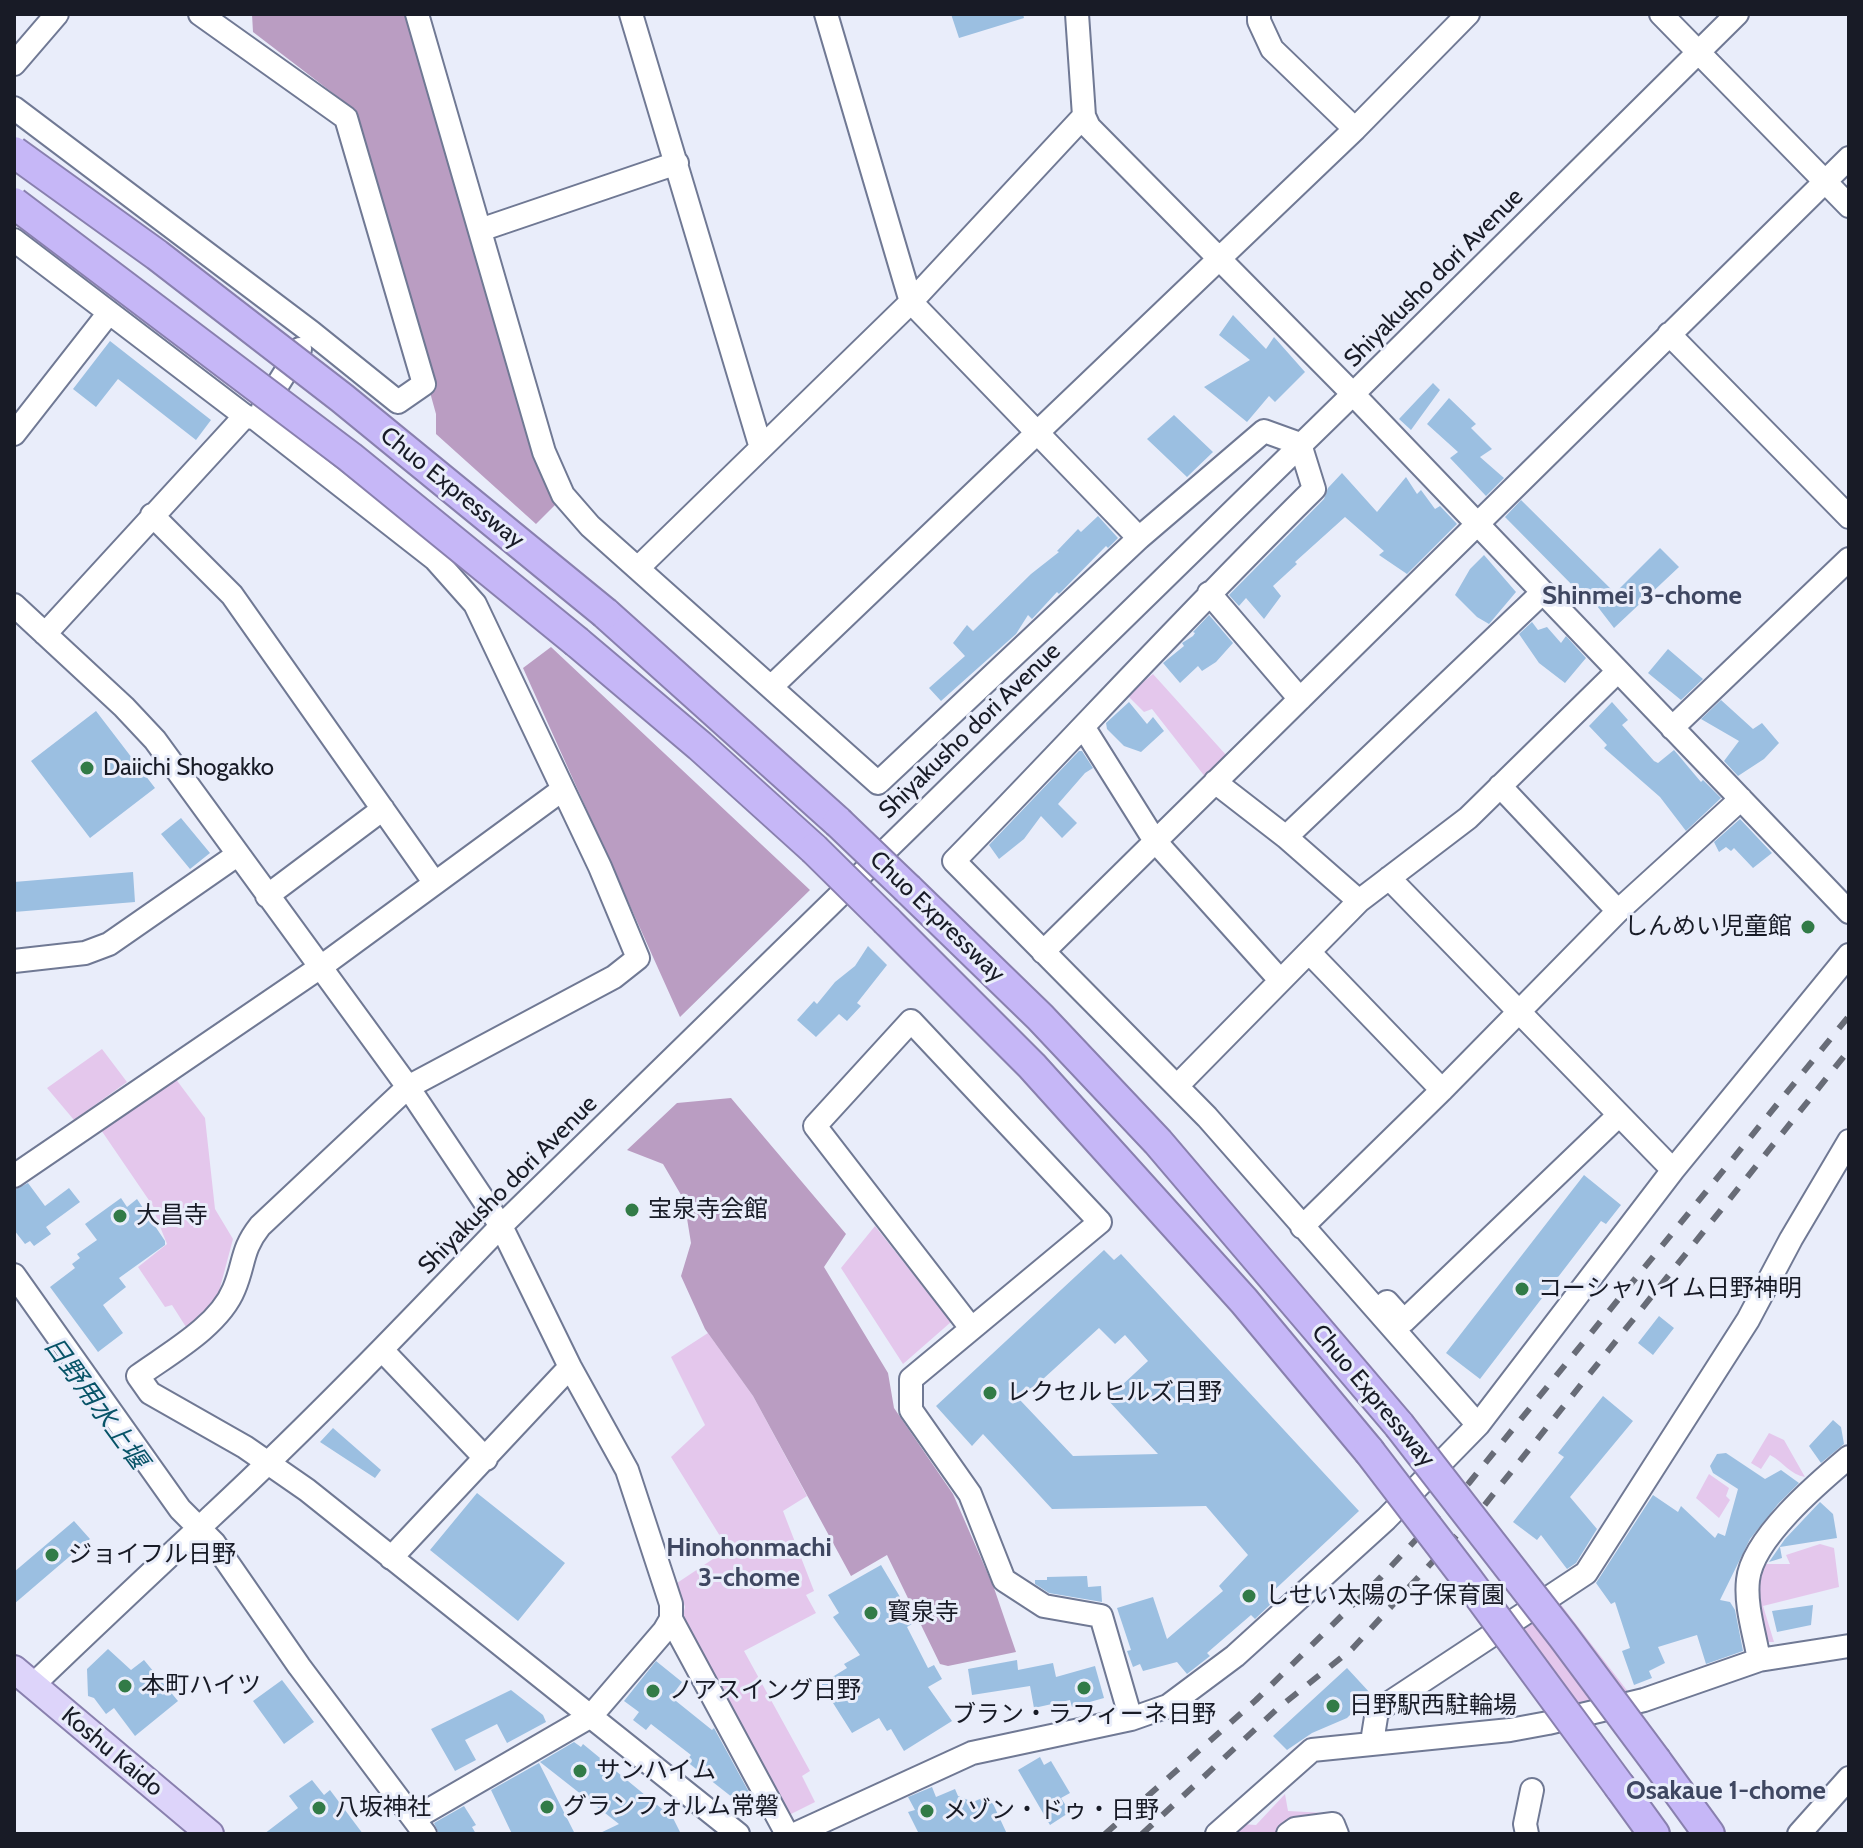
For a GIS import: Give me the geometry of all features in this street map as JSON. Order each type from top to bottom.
[{"type":"highway","name":"Chuo Expressway","points":[[14,152],[157,255],[330,388],[605,613],[838,822],[1040,1017],[1158,1142],[1399,1425],[1563,1636],[1709,1834]]},
{"type":"highway","name":"Chuo Expressway","points":[[14,203],[350,457],[577,642],[700,746],[814,849],[887,921],[1032,1066],[1244,1301],[1369,1451],[1654,1834]]},
{"type":"main road","name":"Koshu Kaido","points":[[24,1677],[210,1834]]},
{"type":"street","points":[[14,64],[57,14]]},
{"type":"street","points":[[14,108],[311,332],[398,402],[424,384],[346,118],[200,14]]},
{"type":"street","points":[[417,14],[544,452],[563,495],[590,526],[878,783],[1139,538],[1264,431],[1300,444],[1314,489],[1209,593],[1084,728],[954,861],[1177,1086],[1478,1425]]},
{"type":"street","points":[[631,14],[761,448]]},
{"type":"street","points":[[826,14],[911,302],[1139,538]]},
{"type":"street","points":[[1077,14],[1084,116],[1089,127],[1353,394],[1849,912]]},
{"type":"street","points":[[1259,14],[1259,21],[1272,49],[1355,129]]},
{"type":"street","points":[[771,687],[1355,129],[1468,14]]},
{"type":"street","points":[[1661,14],[1849,206]]},
{"type":"street","name":"Shiyakusho dori Avenue","points":[[24,1677],[198,1528],[267,1462],[382,1350],[501,1226],[1353,394],[1737,14]]},
{"type":"street","points":[[639,567],[911,302],[1084,116]]},
{"type":"street","points":[[1043,952],[1849,158]]},
{"type":"street","points":[[480,230],[677,163]]},
{"type":"street","points":[[14,240],[435,559],[475,604],[600,867],[638,958],[614,977],[408,1087],[260,1226],[248,1241],[234,1290],[217,1317],[138,1376],[150,1393],[267,1462],[738,1834]]},
{"type":"street","points":[[18,419],[108,314]]},
{"type":"street","points":[[45,634],[152,515],[250,418],[311,332]]},
{"type":"street","points":[[1669,334],[1849,517]]},
{"type":"street","points":[[152,515],[232,595],[434,882]]},
{"type":"street","points":[[1672,728],[1849,559]]},
{"type":"street","points":[[1286,837],[1543,592]]},
{"type":"street","points":[[1209,593],[1300,699]]},
{"type":"street","points":[[14,605],[155,740],[267,896],[322,966],[501,1226],[570,1367],[627,1470],[671,1604],[671,1619],[787,1834]]},
{"type":"street","points":[[1177,1086],[1359,901],[1468,818],[1618,671]]},
{"type":"street","points":[[1084,728],[1155,841],[1280,980]]},
{"type":"street","points":[[1215,782],[1286,837],[1359,901]]},
{"type":"street","points":[[1500,786],[1618,911]]},
{"type":"street","points":[[14,1176],[322,966],[562,790]]},
{"type":"street","points":[[1302,1227],[1618,911],[1741,799]]},
{"type":"street","points":[[267,896],[383,809]]},
{"type":"street","points":[[14,961],[85,953],[109,944],[237,855]]},
{"type":"street","points":[[1389,878],[1673,1170]]},
{"type":"street","points":[[1309,952],[1442,1090]]},
{"type":"street","points":[[795,1834],[972,1753],[1131,1719],[1168,1706],[1235,1656],[1386,1519],[1478,1425],[1673,1170],[1849,955]]},
{"type":"street","points":[[971,1328],[815,1126],[911,1021],[1100,1222],[911,1379],[911,1410],[970,1494],[1004,1580],[1044,1606],[1101,1616],[1131,1719]]},
{"type":"street","points":[[1302,1227],[1329,1235],[1404,1321],[1619,1115]]},
{"type":"street","points":[[1372,1742],[1377,1711],[1586,1573],[1748,1320],[1849,1141]]},
{"type":"street","points":[[14,1275],[180,1509],[214,1543],[299,1666],[420,1826],[591,1716],[671,1619]]},
{"type":"street","points":[[382,1350],[486,1459]]},
{"type":"street","points":[[391,1558],[570,1367]]},
{"type":"street","points":[[1759,1660],[1749,1602],[1748,1578],[1752,1567],[1766,1536],[1814,1486],[1849,1457]]},
{"type":"street","points":[[1217,1834],[1312,1750],[1510,1730],[1548,1723],[1644,1700],[1759,1660],[1849,1646]]},
{"type":"street","points":[[1799,1834],[1849,1778]]},
{"type":"street","points":[[1527,1834],[1525,1824],[1532,1790]]},
{"type":"street","points":[[1288,1834],[1295,1829],[1333,1824],[1337,1834]]},
{"type":"shaded area","points":[[252,14],[405,14],[526,423],[557,503],[536,524],[436,434],[436,414],[351,107],[253,32]]},
{"type":"shaded area","points":[[551,647],[810,890],[680,1017],[523,668]]},
{"type":"shaded area","points":[[1153,674],[1227,756],[1206,778],[1152,709],[1144,712],[1127,695]]},
{"type":"shaded area","points":[[102,1049],[127,1082],[74,1120],[47,1088]]},
{"type":"shaded area","points":[[172,1074],[205,1118],[215,1209],[233,1239],[217,1299],[186,1327],[172,1305],[165,1307],[138,1267],[167,1244],[155,1214],[157,1212],[99,1127]]},
{"type":"shaded area","points":[[731,1098],[846,1234],[824,1267],[888,1373],[894,1408],[953,1494],[994,1588],[1016,1652],[948,1666],[940,1664],[887,1555],[851,1576],[753,1396],[705,1329],[681,1276],[691,1243],[684,1200],[663,1164],[627,1150],[677,1103]]},
{"type":"shaded area","points":[[875,1226],[951,1322],[903,1364],[841,1268]]},
{"type":"shaded area","points":[[708,1333],[753,1396],[807,1496],[783,1511],[814,1591],[806,1595],[816,1613],[744,1651],[810,1771],[802,1776],[815,1802],[789,1815],[680,1627],[685,1607],[677,1583],[728,1549],[671,1457],[705,1425],[671,1357]]},
{"type":"shaded area","points":[[1769,1433],[1784,1440],[1805,1477],[1795,1474],[1770,1455],[1761,1469],[1751,1463]]},
{"type":"shaded area","points":[[1709,1474],[1729,1488],[1726,1496],[1730,1500],[1719,1518],[1696,1498]]},
{"type":"shaded area","points":[[1820,1544],[1834,1548],[1839,1587],[1763,1606],[1774,1642],[1762,1642],[1754,1601],[1761,1564],[1790,1564],[1786,1555]]},
{"type":"shaded area","points":[[1559,1602],[1629,1693],[1558,1717],[1498,1636]]},
{"type":"shaded area","points":[[1285,1794],[1288,1811],[1345,1814],[1293,1819],[1278,1834],[1238,1834],[1242,1824],[1256,1825]]},
{"type":"building","points":[[951,14],[1023,14],[1024,18],[959,38]]},
{"type":"building","points":[[1233,315],[1266,349],[1274,337],[1305,372],[1275,402],[1269,396],[1247,422],[1204,387],[1250,360],[1219,335]]},
{"type":"building","points":[[110,341],[211,420],[196,440],[118,379],[96,407],[73,389]]},
{"type":"building","points":[[1433,383],[1440,390],[1411,430],[1399,419]]},
{"type":"building","points":[[1449,398],[1476,424],[1471,428],[1492,449],[1480,457],[1504,478],[1486,496],[1450,458],[1458,452],[1427,424]]},
{"type":"building","points":[[1174,415],[1213,452],[1187,477],[1147,439]]},
{"type":"building","points":[[1342,473],[1377,512],[1406,477],[1417,494],[1421,490],[1435,509],[1440,506],[1457,524],[1407,574],[1379,555],[1384,551],[1345,517],[1273,586],[1281,596],[1264,619],[1246,598],[1239,606],[1229,595],[1324,499],[1328,488]]},
{"type":"building","points":[[1521,500],[1615,593],[1660,548],[1679,567],[1614,628],[1584,589],[1580,593],[1505,517]]},
{"type":"building","points":[[1098,516],[1118,538],[1108,548],[1106,546],[1059,594],[1057,592],[1032,619],[1028,615],[1016,634],[941,701],[929,688],[965,656],[953,643],[967,625],[973,631],[1031,574],[1059,552],[1078,529],[1081,532]]},
{"type":"building","points":[[1484,555],[1516,592],[1489,624],[1477,617],[1455,595],[1470,569]]},
{"type":"building","points":[[1209,615],[1233,643],[1216,662],[1202,671],[1198,666],[1180,683],[1163,663],[1184,646],[1182,643],[1193,636],[1193,632]]},
{"type":"building","points":[[1532,622],[1538,630],[1547,627],[1561,643],[1566,636],[1586,658],[1565,683],[1539,663],[1519,634]]},
{"type":"building","points":[[1668,649],[1703,679],[1681,700],[1648,673]]},
{"type":"building","points":[[1721,700],[1753,729],[1762,723],[1779,743],[1764,759],[1738,776],[1724,761],[1739,741],[1701,719]]},
{"type":"building","points":[[1129,702],[1147,724],[1153,717],[1164,731],[1141,752],[1124,746],[1107,729],[1106,723]]},
{"type":"building","points":[[1612,702],[1628,720],[1622,725],[1654,761],[1658,763],[1674,750],[1701,782],[1703,780],[1721,798],[1686,831],[1660,797],[1604,748],[1607,745],[1589,726]]},
{"type":"building","points":[[96,711],[155,788],[90,838],[31,761]]},
{"type":"building","points":[[1079,751],[1093,768],[1058,804],[1077,823],[1062,838],[1041,816],[1024,839],[999,859],[989,845]]},
{"type":"building","points":[[181,818],[210,853],[190,869],[161,834]]},
{"type":"building","points":[[1740,819],[1772,853],[1753,868],[1734,848],[1731,851],[1726,847],[1719,852],[1714,842]]},
{"type":"building","points":[[133,872],[135,902],[14,912],[14,882]]},
{"type":"building","points":[[868,946],[887,965],[857,1003],[861,1006],[847,1021],[839,1014],[816,1037],[797,1020],[855,966]]},
{"type":"building","name":"コーシャハイム日野神明","points":[[1584,1175],[1621,1205],[1606,1224],[1601,1221],[1480,1379],[1446,1353]]},
{"type":"building","points":[[28,1183],[45,1206],[69,1188],[80,1202],[46,1227],[51,1234],[34,1246],[30,1241],[25,1244],[14,1230],[14,1190]]},
{"type":"building","points":[[121,1198],[127,1207],[137,1199],[165,1245],[119,1278],[126,1287],[103,1305],[123,1333],[98,1352],[50,1287],[75,1268],[72,1264],[80,1258],[77,1254],[97,1240],[85,1224]]},
{"type":"building","name":"レクセルヒルズ日野","points":[[1104,1250],[1114,1260],[1121,1254],[1359,1511],[1268,1596],[1273,1602],[1255,1619],[1251,1615],[1187,1674],[1177,1662],[1143,1671],[1140,1664],[1133,1667],[1127,1651],[1131,1650],[1117,1608],[1153,1597],[1167,1639],[1223,1591],[1219,1586],[1248,1555],[1206,1506],[1052,1509],[983,1434],[972,1446],[936,1406]],"holes":[[[1099,1328],[1115,1344],[1125,1335],[1148,1361],[1107,1399],[1158,1454],[1073,1456],[1020,1400]]]},
{"type":"building","points":[[1659,1316],[1674,1328],[1653,1355],[1638,1343]]},
{"type":"building","points":[[1603,1396],[1633,1421],[1570,1497],[1597,1529],[1576,1563],[1567,1569],[1541,1535],[1537,1540],[1513,1522],[1564,1457],[1558,1453]]},
{"type":"building","points":[[1833,1420],[1841,1427],[1844,1444],[1821,1463],[1809,1446]]},
{"type":"building","points":[[333,1428],[381,1470],[375,1478],[320,1442]]},
{"type":"building","points":[[1726,1453],[1765,1479],[1781,1470],[1799,1483],[1750,1539],[1720,1600],[1730,1602],[1735,1610],[1743,1651],[1706,1664],[1697,1635],[1658,1647],[1665,1663],[1649,1671],[1652,1678],[1634,1685],[1622,1651],[1630,1648],[1615,1602],[1611,1604],[1596,1583],[1653,1495],[1678,1512],[1681,1506],[1715,1538],[1718,1533],[1725,1536],[1738,1489],[1713,1473],[1710,1466],[1717,1454]]},
{"type":"building","points":[[477,1493],[565,1563],[518,1621],[430,1550]]},
{"type":"building","points":[[1820,1502],[1833,1514],[1837,1538],[1780,1547],[1782,1558],[1769,1562],[1785,1539]]},
{"type":"building","name":"ジョイフル日野","points":[[74,1521],[90,1539],[14,1604],[14,1572]]},
{"type":"building","points":[[881,1565],[915,1622],[907,1627],[928,1668],[934,1665],[942,1679],[928,1687],[952,1721],[904,1751],[891,1729],[887,1731],[879,1718],[852,1733],[821,1684],[847,1668],[844,1664],[860,1655],[833,1617],[839,1613],[828,1595]]},
{"type":"building","points":[[1087,1576],[1088,1587],[1101,1586],[1102,1602],[1049,1593],[1035,1584],[1035,1580],[1047,1580],[1047,1577]]},
{"type":"building","points":[[1813,1605],[1811,1625],[1777,1632],[1772,1611]]},
{"type":"building","points":[[108,1649],[131,1670],[144,1660],[178,1701],[135,1736],[114,1708],[106,1714],[94,1698],[88,1696],[87,1669]]},
{"type":"building","points":[[1017,1660],[1018,1670],[1053,1663],[1056,1677],[1095,1666],[1104,1698],[1072,1707],[1070,1700],[1034,1708],[1030,1686],[972,1695],[968,1669]]},
{"type":"building","points":[[656,1661],[682,1682],[671,1697],[712,1730],[714,1728],[756,1805],[751,1812],[686,1761],[691,1755],[651,1724],[646,1730],[633,1720],[639,1712],[624,1701]]},
{"type":"building","name":"日野駅西駐輪場","points":[[1347,1668],[1371,1694],[1347,1718],[1312,1733],[1287,1750],[1273,1736]]},
{"type":"building","points":[[282,1680],[314,1722],[284,1744],[253,1701]]},
{"type":"building","points":[[511,1690],[543,1715],[546,1722],[507,1743],[497,1724],[465,1740],[476,1760],[455,1771],[431,1729]]},
{"type":"building","points":[[574,1742],[581,1747],[583,1744],[673,1818],[681,1834],[598,1834],[619,1824],[540,1762]]},
{"type":"building","points":[[1040,1757],[1044,1765],[1051,1761],[1070,1793],[1061,1798],[1070,1812],[1050,1825],[1018,1770]]},
{"type":"building","points":[[539,1763],[575,1834],[512,1834],[491,1790]]},
{"type":"building","points":[[312,1780],[324,1795],[330,1790],[363,1834],[264,1834],[298,1808],[289,1796]]},
{"type":"building","points":[[932,1787],[936,1797],[955,1789],[958,1796],[973,1802],[989,1795],[1007,1834],[919,1834],[908,1812],[915,1810],[908,1797]]},
{"type":"building","points":[[464,1806],[476,1825],[472,1827],[476,1834],[439,1834],[434,1823]]},
{"type":"railway","points":[[1105,1834],[1256,1700],[1381,1577],[1469,1483],[1849,1016]]},
{"type":"railway","points":[[1142,1834],[1277,1709],[1352,1649],[1483,1507],[1849,1050]]},
{"type":"place","name":"Daiichi Shogakko","points":[[87,768]]},
{"type":"place","name":"しんめい児童館","points":[[1808,927]]},
{"type":"place","name":"宝泉寺会館","points":[[632,1210]]},
{"type":"place","name":"大昌寺","points":[[120,1216]]},
{"type":"place","name":"コーシャハイム日野神明","points":[[1522,1289]]},
{"type":"place","name":"レクセルヒルズ日野","points":[[990,1393]]},
{"type":"place","name":"ジョイフル日野","points":[[52,1555]]},
{"type":"place","name":"しせい太陽の子保育園","points":[[1249,1596]]},
{"type":"place","name":"寳泉寺","points":[[871,1613]]},
{"type":"place","name":"本町ハイツ","points":[[125,1686]]},
{"type":"place","name":"ブラン・ラフィーネ日野","points":[[1084,1688]]},
{"type":"place","name":"ノアスイング日野","points":[[653,1691]]},
{"type":"place","name":"日野駅西駐輪場","points":[[1333,1706]]},
{"type":"place","name":"サンハイム","points":[[580,1771]]},
{"type":"place","name":"グランフォルム常磐","points":[[547,1807]]},
{"type":"place","name":"八坂神社","points":[[319,1808]]},
{"type":"place","name":"メゾン・ドゥ・日野","points":[[927,1811]]},
{"type":"district","name":"Shinmei 3-chome","points":[[1642,596]]},
{"type":"district","name":"Hinohonmachi 3-chome","points":[[749,1563]]},
{"type":"district","name":"Osakaue 1-chome","points":[[1726,1791]]},
{"type":"water label","name":"日野用水上堰","points":[[95,1403]]}]
